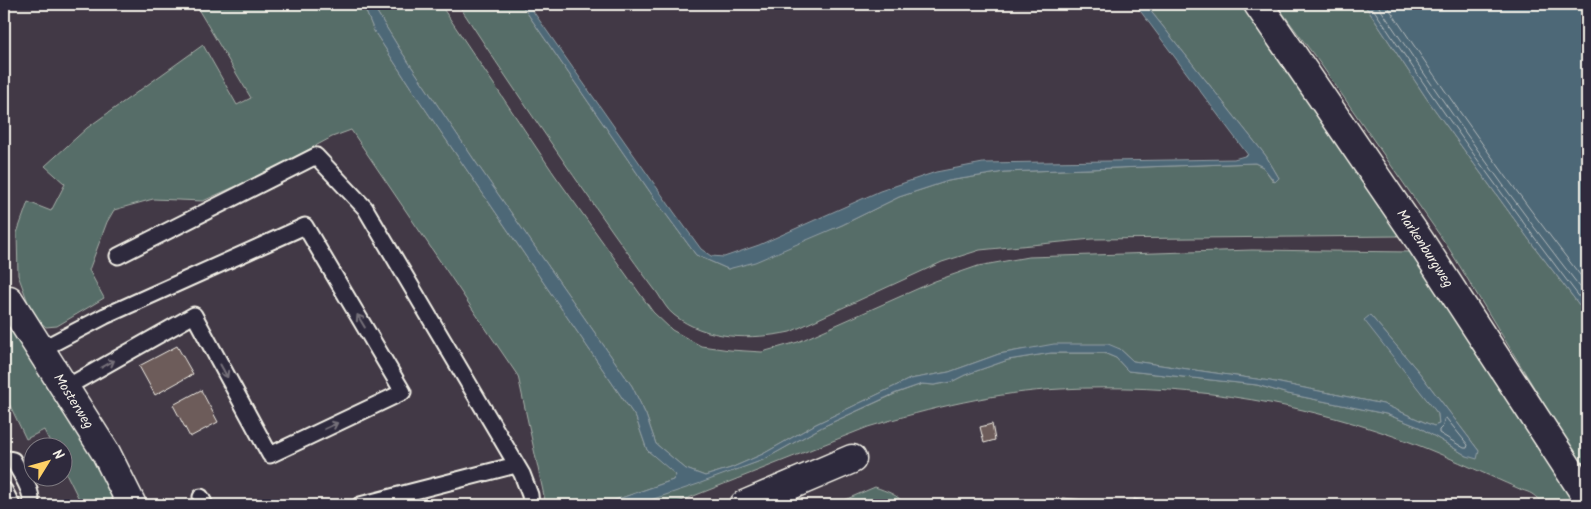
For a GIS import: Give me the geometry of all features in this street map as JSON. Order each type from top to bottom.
[{"type":"street","name":"Markenburgweg","points":[[1258,4],[1420,241],[1587,497]]},
{"type":"street","name":"Mosterweg","points":[[9,300],[106,453],[132,505]]},
{"type":"street","points":[[744,505],[852,460]]},
{"type":"lane","points":[[118,256],[316,156],[365,208],[522,474],[530,495],[531,505]]},
{"type":"lane","points":[[40,350],[105,316],[305,226],[403,392],[270,454],[194,315],[65,388]]},
{"type":"lane","points":[[4,458],[13,460],[29,490],[32,502],[30,505]]},
{"type":"lane","points":[[360,505],[516,465]]},
{"type":"lane","points":[[4,490],[12,505]]},
{"type":"green space","points":[[195,4],[363,4],[374,31],[636,418],[647,450],[676,475],[673,480],[601,505],[546,505],[518,376],[351,130],[332,137],[265,173],[203,201],[153,199],[114,210],[107,222],[89,270],[104,298],[57,326],[46,327],[37,319],[29,305],[18,275],[17,233],[28,202],[51,211],[65,184],[45,166],[87,128],[203,45],[237,105],[251,98]]},
{"type":"green space","points":[[372,4],[440,4],[554,174],[653,312],[672,330],[701,346],[762,352],[798,342],[935,281],[978,266],[1028,257],[1252,250],[1411,252],[1582,505],[1551,506],[1545,504],[1530,493],[1428,449],[1355,424],[1314,413],[1231,396],[1146,389],[1104,388],[1061,389],[988,397],[916,413],[868,427],[671,505],[636,505],[763,460],[822,427],[897,393],[922,384],[934,385],[951,382],[1008,360],[1051,353],[1104,353],[1116,358],[1128,371],[1257,385],[1288,394],[1386,414],[1419,427],[1467,456],[1479,451],[1418,371],[1370,315],[1365,320],[1438,414],[1439,424],[1434,426],[1383,404],[1270,381],[1133,361],[1120,349],[1021,350],[999,354],[949,372],[910,379],[816,424],[763,454],[731,468],[705,476],[686,469],[656,444],[646,415],[632,386],[477,164],[399,48]]},
{"type":"green space","points":[[458,4],[521,4],[657,202],[696,255],[728,269],[842,225],[899,197],[948,181],[1004,172],[1255,163],[1263,167],[1274,182],[1279,178],[1266,156],[1145,4],[1249,4],[1401,236],[1092,239],[980,250],[942,262],[790,332],[745,337],[714,333],[686,323],[667,308],[554,147]]},
{"type":"green space","points":[[1276,4],[1364,4],[1427,99],[1533,245],[1587,315],[1587,474],[1448,247],[1322,66]]},
{"type":"green space","points":[[4,317],[82,438],[118,505],[82,505],[72,485],[72,436],[47,436],[44,430],[32,436],[25,436],[4,393]]},
{"type":"green space","points":[[875,487],[896,496],[905,505],[833,505]]},
{"type":"water","points":[[363,4],[372,4],[399,48],[477,164],[632,386],[646,415],[656,444],[686,469],[705,476],[731,468],[763,454],[816,424],[910,379],[949,372],[999,354],[1054,344],[1108,344],[1120,349],[1133,361],[1270,381],[1383,404],[1434,426],[1439,424],[1438,414],[1364,320],[1370,315],[1418,371],[1479,451],[1477,459],[1467,456],[1419,427],[1386,414],[1288,394],[1257,385],[1128,371],[1116,358],[1104,353],[1051,353],[1008,360],[951,382],[934,385],[922,384],[896,393],[822,427],[763,460],[636,505],[601,505],[673,480],[676,475],[647,450],[636,418],[417,97],[374,31]]},
{"type":"water","points":[[521,4],[528,4],[674,212],[701,249],[711,256],[724,257],[759,245],[880,191],[936,172],[983,163],[1234,159],[1248,155],[1135,4],[1145,4],[1266,156],[1279,178],[1275,182],[1263,167],[1255,163],[1004,172],[948,181],[899,197],[842,225],[755,262],[728,269],[696,255],[657,202]]},
{"type":"water","points":[[1364,4],[1587,4],[1587,315],[1533,245],[1427,99]]},
{"type":"building","points":[[177,346],[193,374],[155,395],[139,366]]},
{"type":"building","points":[[201,390],[218,422],[190,437],[173,405]]},
{"type":"building","points":[[992,424],[995,440],[984,443],[980,427]]},
{"type":"building","points":[[1062,498],[1134,504],[1134,499],[1148,502],[1147,505],[1061,505]]},
{"type":"building","points":[[1030,503],[1061,505],[1030,505]]}]
